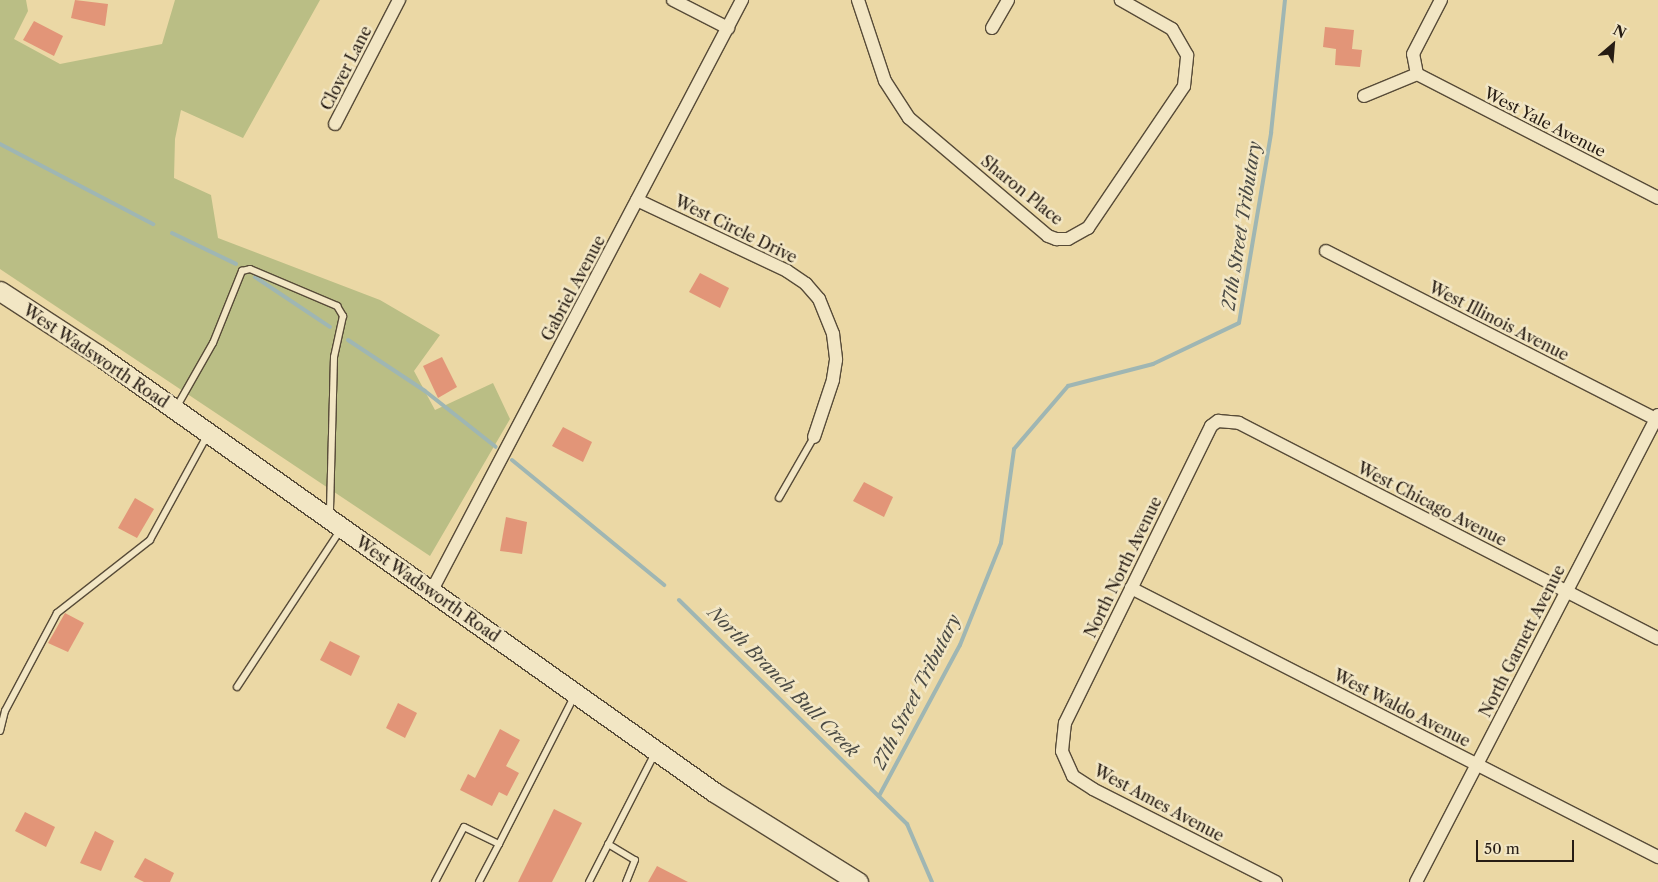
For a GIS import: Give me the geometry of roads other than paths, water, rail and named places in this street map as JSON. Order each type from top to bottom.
[{"type":"main road","name":"West Wadsworth Road","points":[[0,291],[175,409],[656,751],[773,831],[858,882]]},
{"type":"street","name":"Clover Lane","points":[[335,124],[399,0]]},
{"type":"street","points":[[674,0],[728,28]]},
{"type":"street","name":"Gabriel Avenue","points":[[431,592],[742,0]]},
{"type":"street","name":"Sharon Place","points":[[858,0],[885,81],[909,118],[1048,236],[1056,239],[1068,238],[1088,228],[1184,86],[1187,55],[1172,29],[1121,0]]},
{"type":"street","points":[[992,28],[1008,0]]},
{"type":"street","points":[[1364,96],[1417,74],[1413,54],[1441,0]]},
{"type":"street","name":"West Yale Avenue","points":[[1417,74],[1658,198]]},
{"type":"street","name":"West Circle Drive","points":[[638,200],[787,271],[806,284],[819,299],[833,334],[836,360],[833,380],[814,437]]},
{"type":"street","name":"West Illinois Avenue","points":[[1326,251],[1657,418]]},
{"type":"street","name":"North Garnett Avenue","points":[[1416,882],[1657,418]]},
{"type":"street","name":"West Chicago Avenue","points":[[1201,448],[1218,421],[1239,423],[1658,638]]},
{"type":"street","name":"North North Avenue","points":[[1075,701],[1201,448]]},
{"type":"street","name":"West Waldo Avenue","points":[[1131,588],[1658,856]]},
{"type":"street","name":"West Ames Avenue","points":[[1075,701],[1061,738],[1062,751],[1073,776],[1276,882]]},
{"type":"lane","points":[[175,409],[213,343],[242,271],[250,269],[337,306],[343,316],[334,357],[336,524],[237,687]]},
{"type":"lane","points":[[0,731],[5,712],[57,613],[150,540],[208,433]]},
{"type":"lane","points":[[778,498],[814,437]]},
{"type":"lane","points":[[479,882],[576,694]]},
{"type":"lane","points":[[589,882],[656,751]]},
{"type":"lane","points":[[435,882],[464,827],[499,844]]},
{"type":"lane","points":[[608,844],[635,860],[626,882]]},
{"type":"waterway","name":"27th Street Tributary","points":[[879,796],[960,645],[1001,543],[1014,449],[1068,386],[1153,364],[1239,323],[1271,133],[1285,0]]},
{"type":"waterway","name":"North Branch Bull Creek","points":[[0,144],[153,224]]},
{"type":"waterway","name":"North Branch Bull Creek","points":[[172,233],[236,264]]},
{"type":"waterway","name":"North Branch Bull Creek","points":[[255,277],[330,327]]},
{"type":"waterway","name":"North Branch Bull Creek","points":[[348,340],[425,391],[496,447]]},
{"type":"waterway","name":"North Branch Bull Creek","points":[[512,460],[664,585]]},
{"type":"waterway","name":"North Branch Bull Creek","points":[[679,600],[907,824],[932,882]]}]
